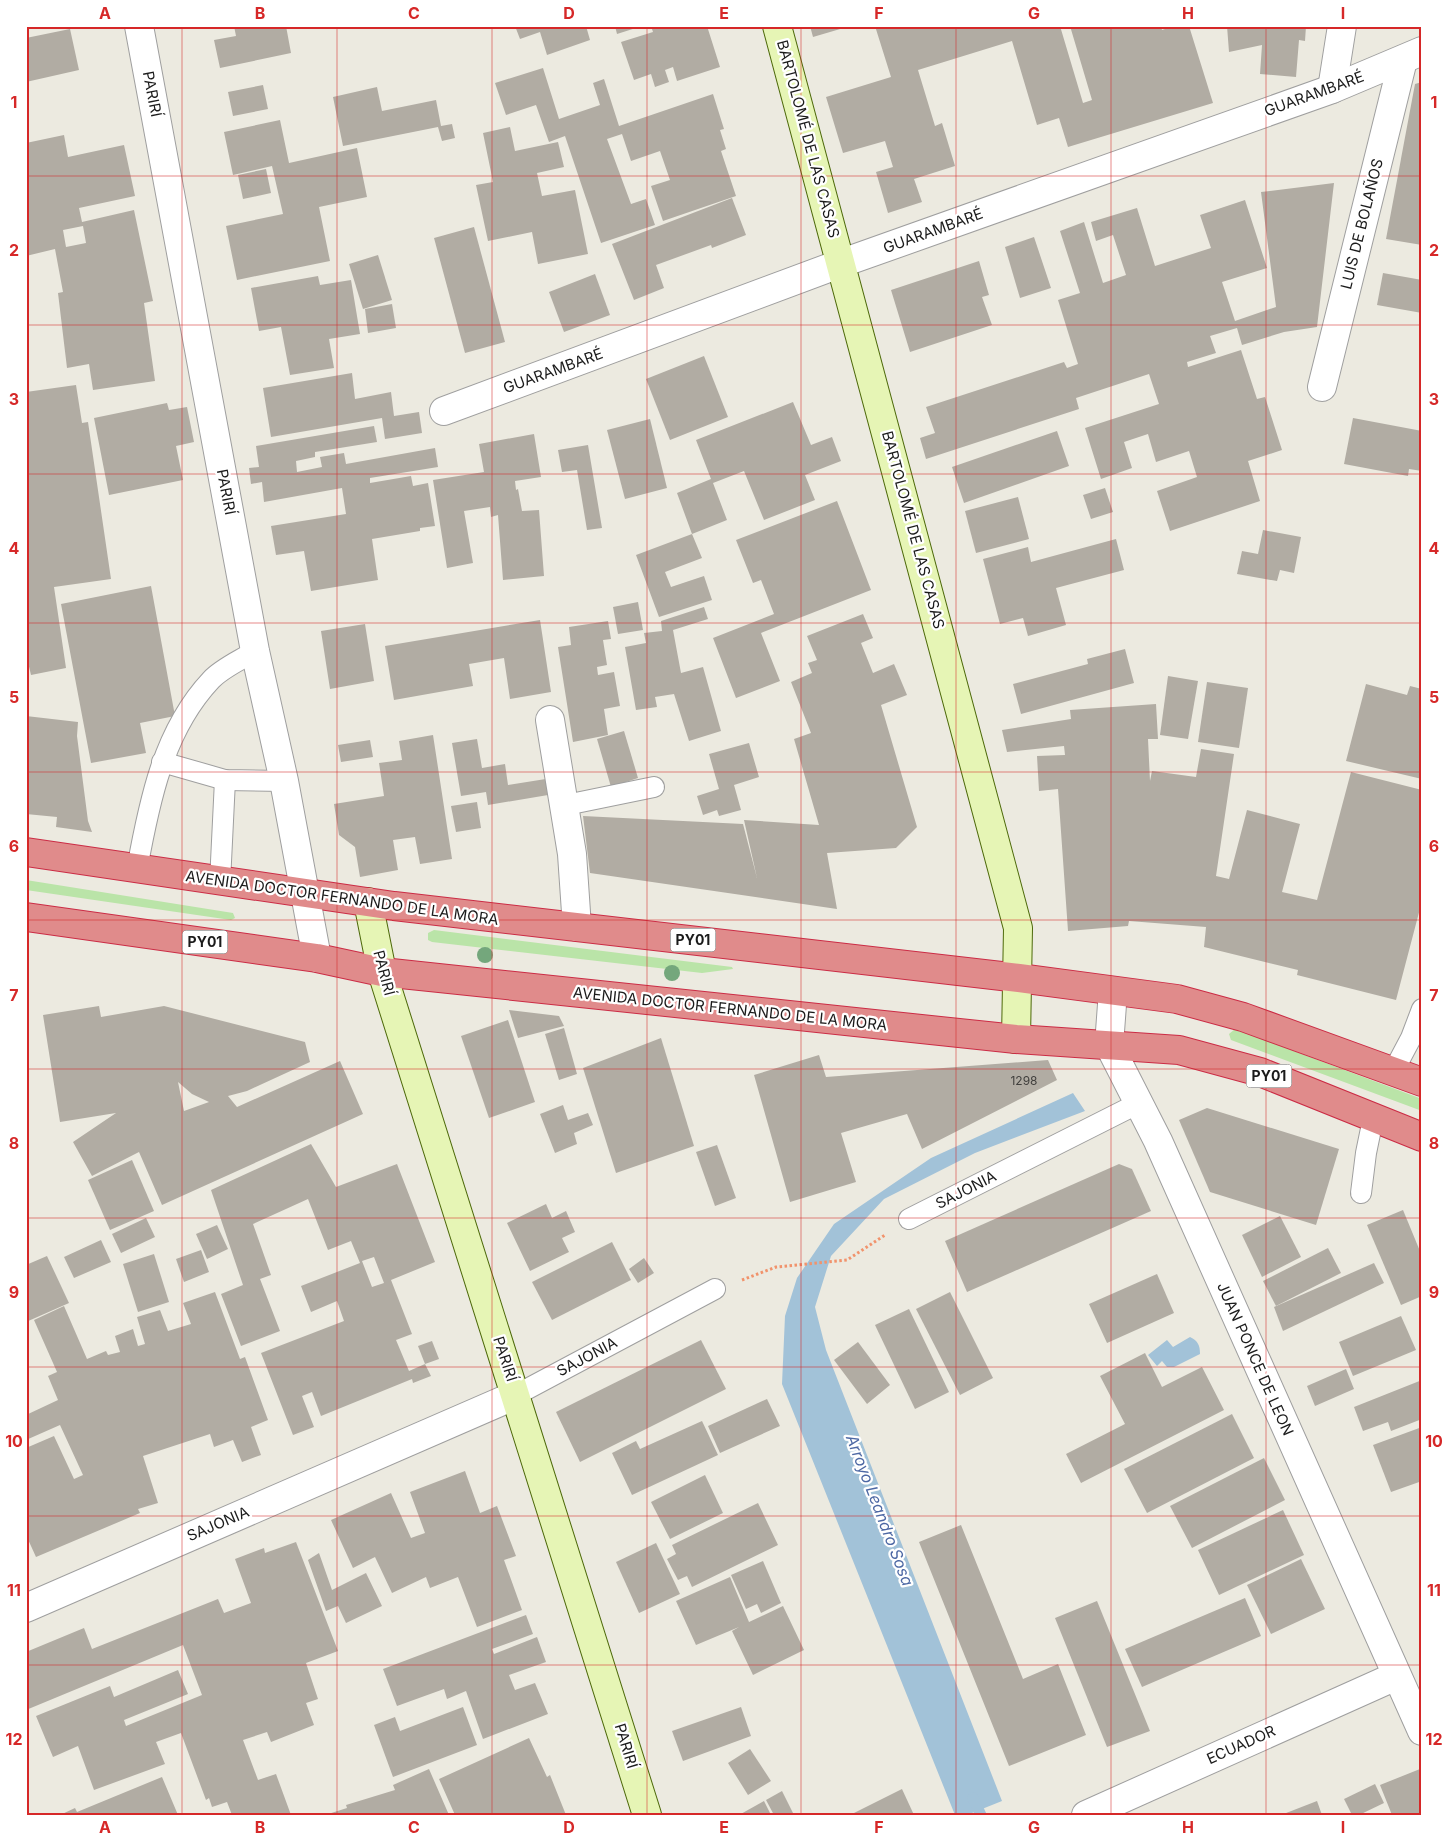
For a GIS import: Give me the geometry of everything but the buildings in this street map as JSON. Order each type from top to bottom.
[{"type":"highway","name":"AVENIDA DOCTOR FERNANDO DE LA MORA","points":[[26,852],[305,894],[1019,978],[1176,1000],[1243,1017],[1422,1082]]},
{"type":"highway","name":"AVENIDA DOCTOR FERNANDO DE LA MORA","points":[[26,917],[317,958],[382,972],[1016,1039],[1179,1050],[1260,1072],[1373,1119],[1422,1137]]},
{"type":"street","name":"PARIRÍ","points":[[139,26],[255,651],[284,781],[317,958]]},
{"type":"street","name":"BARTOLOMÉ DE LAS CASAS","points":[[777,26],[842,263],[1018,928],[1019,978],[1016,1039]]},
{"type":"street","points":[[1332,89],[1342,26]]},
{"type":"street","name":"GUARAMBARÉ","points":[[444,411],[842,263],[1332,89],[1412,55]]},
{"type":"street","name":"LUIS DE BOLAÑOS","points":[[1322,387],[1412,55]]},
{"type":"street","points":[[550,720],[566,805],[572,854],[577,927]]},
{"type":"street","name":"PARIRÍ","points":[[368,902],[382,972],[648,1815]]},
{"type":"street","points":[[1109,1045],[1113,990]]},
{"type":"street","name":"JUAN PONCE DE LEON","points":[[1109,1045],[1158,1141],[1422,1731]]},
{"type":"street","name":"SAJONIA","points":[[26,1608],[516,1395]]},
{"type":"street","name":"ECUADOR","points":[[1086,1815],[1396,1676]]},
{"type":"lane","points":[[138,869],[145,822],[162,762],[183,715],[212,679],[255,651]]},
{"type":"lane","points":[[162,762],[225,780],[284,781]]},
{"type":"lane","points":[[220,882],[225,780]]},
{"type":"lane","points":[[566,805],[654,787]]},
{"type":"lane","points":[[1393,1072],[1411,1038],[1422,1009]]},
{"type":"lane","name":"SAJONIA","points":[[909,1219],[1139,1103]]},
{"type":"lane","points":[[1361,1193],[1373,1119]]},
{"type":"lane","name":"SAJONIA","points":[[516,1395],[715,1289]]},
{"type":"path","points":[[715,1289],[776,1267],[847,1260],[909,1219]]},
{"type":"green space","points":[[26,880],[233,913],[235,918],[231,920],[26,890]]},
{"type":"green space","points":[[434,930],[732,967],[733,969],[702,973],[432,942],[428,940],[428,933]]},
{"type":"green space","points":[[1235,1029],[1422,1099],[1422,1111],[1231,1040],[1229,1034]]},
{"type":"water","points":[[1073,1093],[1085,1111],[975,1153],[884,1199],[831,1256],[815,1307],[826,1350],[1002,1801],[967,1815],[955,1815],[782,1384],[785,1316],[797,1278],[834,1224],[931,1158]]},
{"type":"water","points":[[1190,1337],[1198,1344],[1200,1354],[1174,1367],[1167,1367],[1162,1361],[1157,1366],[1148,1355],[1167,1340],[1173,1347]]},
{"type":"waterway","name":"Arroyo Leandro Sosa","points":[[973,1798],[981,1815]]}]
